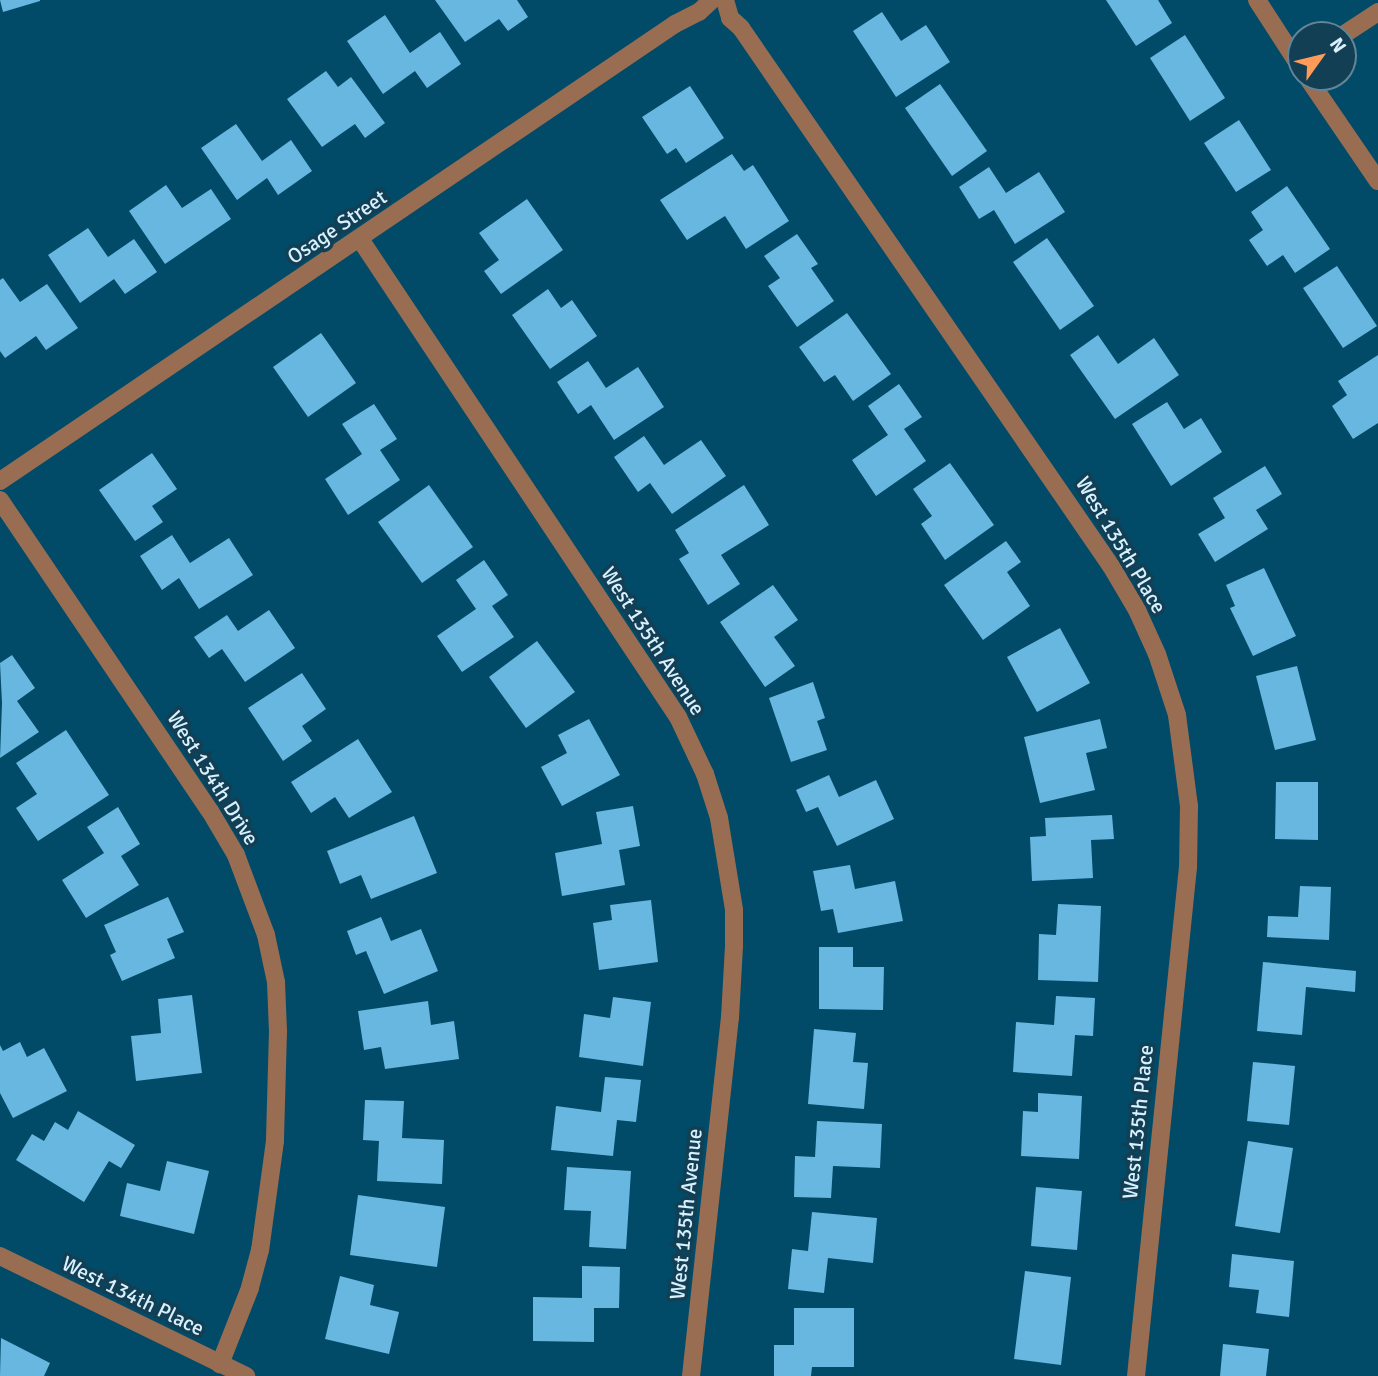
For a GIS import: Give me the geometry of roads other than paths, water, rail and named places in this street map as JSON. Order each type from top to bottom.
[{"type":"street","name":"West 135th Place","points":[[725,0],[730,18],[757,51],[1111,566],[1152,643],[1177,715],[1189,806],[1188,867],[1136,1376]]},
{"type":"street","points":[[1257,0],[1287,45]]},
{"type":"street","name":"Osage Street","points":[[0,481],[675,23],[706,6]]},
{"type":"street","points":[[1357,26],[1378,12]]},
{"type":"street","points":[[1317,91],[1378,181]]},
{"type":"street","name":"West 135th Avenue","points":[[360,239],[678,717],[705,774],[719,818],[734,910],[734,946],[730,1017],[691,1376]]},
{"type":"street","name":"West 134th Drive","points":[[0,500],[211,811],[240,865],[266,934],[275,982],[278,1031],[275,1140],[260,1250],[250,1288],[220,1364]]},
{"type":"street","name":"West 134th Place","points":[[0,1256],[246,1376]]}]
